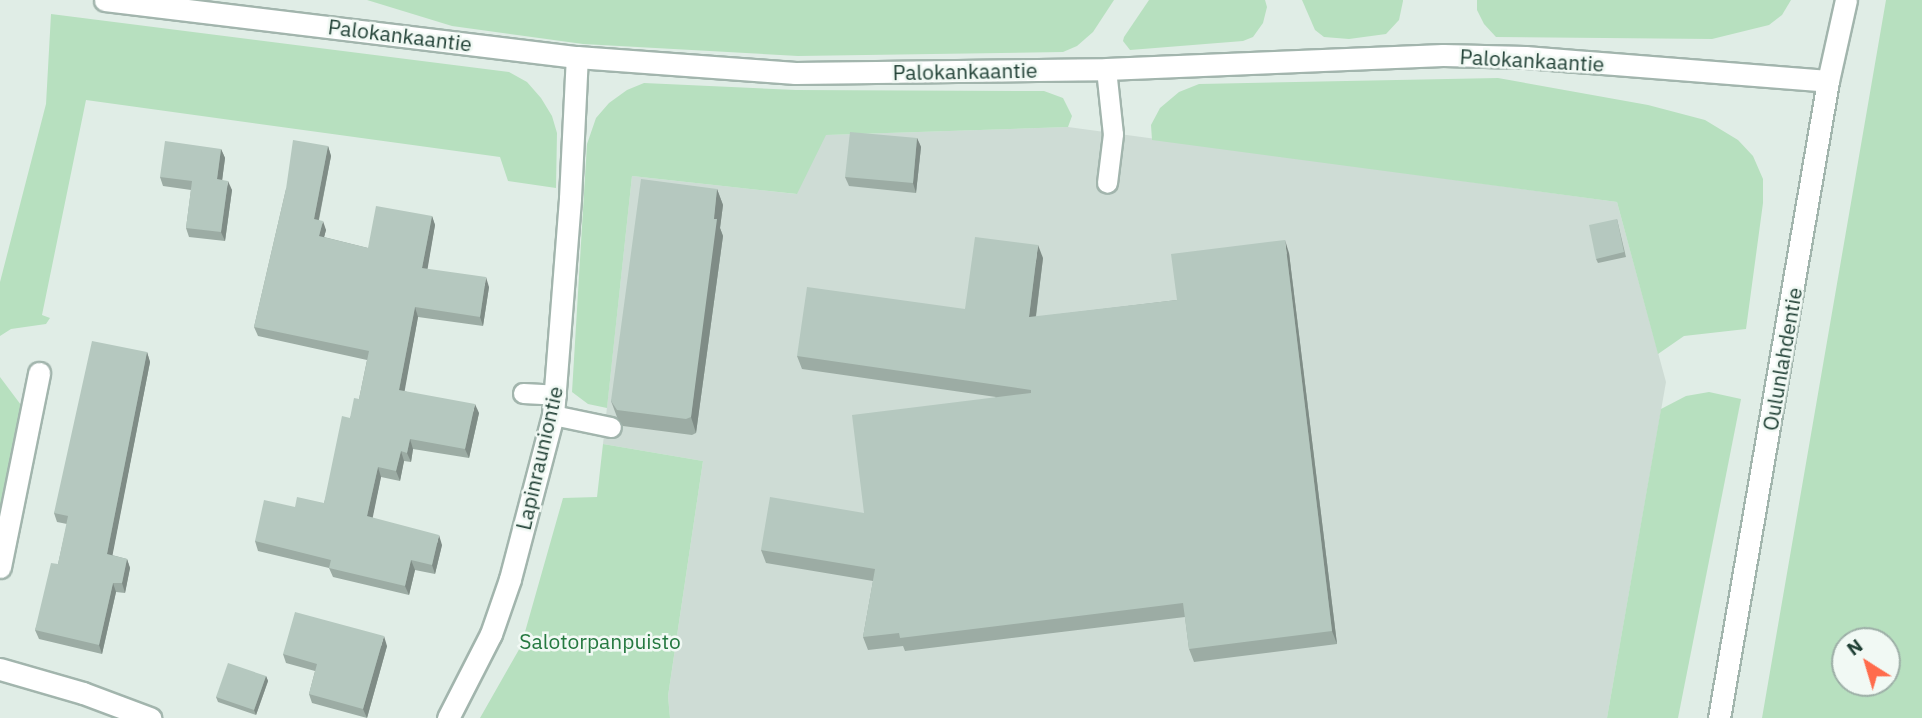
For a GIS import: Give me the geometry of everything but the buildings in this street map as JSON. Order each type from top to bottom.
[{"type":"main road","name":"Palokankaantie","points":[[105,0],[577,57],[796,73],[1107,69],[1443,55],[1525,57],[1828,81]]},
{"type":"main road","name":"Oulunlahdentie","points":[[1719,718],[1828,81],[1846,0]]},
{"type":"main road","name":"Lapinrauniontie","points":[[448,718],[491,634],[510,579],[555,405],[577,57]]},
{"type":"main road","points":[[0,567],[39,373]]},
{"type":"main road","points":[[0,669],[83,693],[150,718]]},
{"type":"lane","points":[[1107,69],[1113,135],[1107,183]]},
{"type":"lane","points":[[523,393],[611,427]]},
{"type":"shaded area","points":[[1068,127],[1617,202],[1666,382],[1607,718],[670,718],[668,696],[703,461],[603,444],[632,176],[796,194],[825,135]]},
{"type":"green space","points":[[367,0],[1114,0],[1093,32],[1077,46],[1063,52],[798,56],[583,44],[452,26]]},
{"type":"green space","points":[[1149,0],[1265,0],[1267,7],[1263,23],[1253,37],[1243,41],[1130,50],[1123,41],[1124,37]]},
{"type":"green space","points":[[1302,0],[1403,1],[1399,20],[1386,34],[1349,39],[1324,37],[1315,30]]},
{"type":"green space","points":[[1477,0],[1791,0],[1782,15],[1769,25],[1712,39],[1496,37],[1484,24],[1477,10]]},
{"type":"green space","points":[[1886,0],[1922,0],[1922,718],[1762,718]]},
{"type":"green space","points":[[51,14],[509,72],[527,82],[552,116],[557,133],[556,188],[508,181],[500,157],[86,100],[42,315],[50,318],[46,324],[11,329],[0,336],[0,282],[46,104]]},
{"type":"green space","points":[[1498,78],[1648,105],[1705,120],[1738,140],[1753,156],[1763,179],[1763,203],[1746,329],[1684,336],[1658,354],[1617,202],[1152,140],[1151,125],[1160,108],[1179,92],[1199,84]]},
{"type":"green space","points":[[644,83],[796,90],[1044,91],[1063,98],[1072,116],[1068,127],[826,135],[797,194],[632,176],[607,408],[588,404],[572,392],[587,144],[596,118],[609,103],[627,90]]},
{"type":"green space","points":[[0,377],[21,405],[0,507]]},
{"type":"green space","points":[[1709,392],[1741,399],[1678,718],[1607,718],[1661,409],[1686,396]]},
{"type":"green space","name":"Salotorpanpuisto","points":[[603,444],[703,461],[668,696],[670,718],[480,718],[521,646],[563,498],[597,497]]}]
